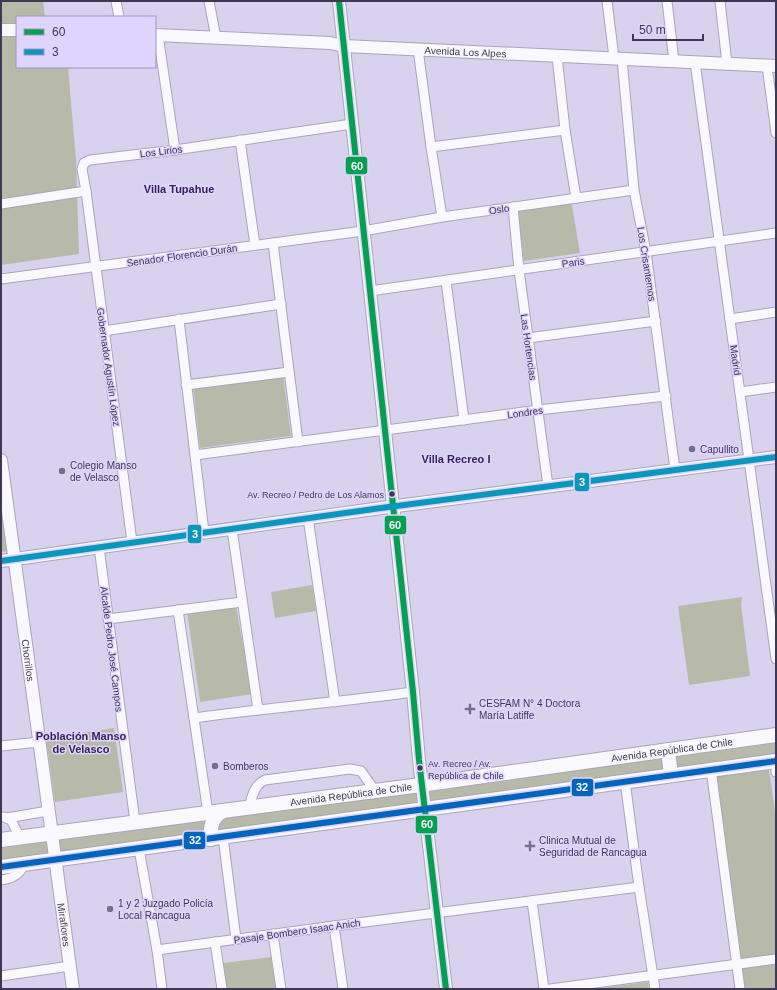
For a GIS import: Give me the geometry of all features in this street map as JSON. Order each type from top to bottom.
[{"type":"main road","name":"Avenida República de Chile","points":[[1,840],[375,791],[776,735]]},
{"type":"main road","points":[[668,750],[671,775]]},
{"type":"main road","points":[[1,867],[776,761]]},
{"type":"main road","points":[[569,764],[574,769],[576,774],[574,788]]},
{"type":"main road","points":[[217,838],[211,824],[216,816],[223,811]]},
{"type":"street","points":[[116,1],[119,16]]},
{"type":"street","points":[[209,1],[216,38]]},
{"type":"street","points":[[339,1],[422,784],[446,989]]},
{"type":"street","name":"Los Crisantemos","points":[[607,1],[618,58],[634,190],[646,252],[675,470]]},
{"type":"street","points":[[667,1],[674,61]]},
{"type":"street","points":[[720,1],[727,64]]},
{"type":"street","points":[[1,30],[16,30]]},
{"type":"street","points":[[157,35],[175,150]]},
{"type":"street","name":"Avenida Los Alpes","points":[[157,35],[330,43],[344,46],[418,48],[771,66]]},
{"type":"street","points":[[418,48],[442,217]]},
{"type":"street","points":[[557,56],[565,130],[576,198]]},
{"type":"street","name":"Madrid","points":[[695,62],[776,659]]},
{"type":"street","points":[[771,66],[776,133]]},
{"type":"street","name":"Los Lirios","points":[[86,191],[82,169],[84,163],[90,160],[175,150],[352,124]]},
{"type":"street","points":[[431,147],[565,130]]},
{"type":"street","points":[[240,140],[254,245]]},
{"type":"street","name":"Oslo","points":[[364,230],[442,217],[634,190]]},
{"type":"street","points":[[1,204],[86,191]]},
{"type":"street","name":"Gobernador Agustín López","points":[[86,191],[132,542]]},
{"type":"street","name":"Las Hortencias","points":[[513,207],[519,270],[548,486]]},
{"type":"street","name":"Senador Florencio Durán","points":[[1,279],[364,230]]},
{"type":"street","name":"Paris","points":[[370,291],[776,233]]},
{"type":"street","points":[[274,243],[288,372],[298,442]]},
{"type":"street","points":[[446,281],[464,420]]},
{"type":"street","points":[[104,330],[281,304]]},
{"type":"street","points":[[730,319],[776,312]]},
{"type":"street","points":[[179,319],[204,532]]},
{"type":"street","points":[[528,338],[656,321]]},
{"type":"street","points":[[186,386],[288,372]]},
{"type":"street","points":[[740,392],[776,387]]},
{"type":"street","name":"Londres","points":[[195,455],[538,410],[666,396]]},
{"type":"street","points":[[1,561],[392,506],[776,457]]},
{"type":"street","name":"Chorrillos","points":[[1,464],[55,860]]},
{"type":"street","points":[[308,518],[334,702]]},
{"type":"street","points":[[232,529],[258,710]]},
{"type":"street","name":"Alcalde Pedro José Campos","points":[[99,547],[135,822]]},
{"type":"street","points":[[108,619],[242,602]]},
{"type":"street","points":[[178,610],[208,813]]},
{"type":"street","points":[[194,718],[413,692]]},
{"type":"street","points":[[1,746],[39,742]]},
{"type":"street","points":[[249,807],[256,786],[265,780],[350,769],[362,771],[375,791]]},
{"type":"street","points":[[711,769],[740,989]]},
{"type":"street","points":[[625,781],[638,887],[654,989]]},
{"type":"street","points":[[4,817],[48,811]]},
{"type":"street","points":[[4,817],[11,820],[20,837]]},
{"type":"street","points":[[217,838],[236,939]]},
{"type":"street","points":[[139,849],[157,950],[162,989]]},
{"type":"street","name":"Miraflores","points":[[55,860],[73,989]]},
{"type":"street","points":[[1,880],[11,879],[25,864]]},
{"type":"street","name":"Pasaje Bombero Isaac Anich","points":[[157,950],[638,887]]},
{"type":"street","points":[[532,901],[544,989]]},
{"type":"street","points":[[334,926],[343,989]]},
{"type":"street","points":[[273,934],[281,989]]},
{"type":"street","points":[[215,942],[222,989]]},
{"type":"street","points":[[550,989],[776,959]]},
{"type":"street","points":[[1,976],[70,966]]},
{"type":"green space","points":[[1,1],[43,1],[45,16],[16,16],[16,68],[68,68],[76,160],[79,254],[1,265]]},
{"type":"green space","points":[[571,200],[580,253],[524,261],[517,208]]},
{"type":"green space","points":[[283,374],[291,436],[200,448],[193,386]]},
{"type":"green space","points":[[1,487],[10,551],[1,552]]},
{"type":"green space","points":[[312,585],[316,611],[275,618],[271,592]]},
{"type":"green space","points":[[742,597],[741,605],[750,676],[689,685],[678,606]]},
{"type":"green space","points":[[236,606],[252,694],[200,702],[187,612]]},
{"type":"green space","points":[[114,728],[123,792],[55,802],[46,738]]},
{"type":"green space","points":[[776,743],[776,756],[1,863],[1,848]]},
{"type":"green space","points":[[769,770],[776,819],[776,989],[745,989],[717,776]]},
{"type":"green space","points":[[271,957],[276,989],[227,989],[223,963]]},
{"type":"green space","points":[[648,982],[649,989],[593,989]]},
{"type":"transit line","name":"60","points":[[339,1],[419,760],[446,989]]},
{"type":"transit line","name":"3","points":[[1,561],[381,508],[776,457]]},
{"type":"transit line","name":"32","points":[[1,867],[776,761]]},
{"type":"place","name":"Capullito","points":[[692,449]]},
{"type":"place","name":"Colegio Manso de Velasco","points":[[62,471]]},
{"type":"place","name":"Av. Recreo / Pedro de Los Alamos","points":[[392,494]]},
{"type":"place","name":"CESFAM N° 4 Doctora María Latiffe","points":[[470,709]]},
{"type":"place","name":"Bomberos","points":[[215,766]]},
{"type":"place","name":"Av. Recreo / Av. República de Chile","points":[[420,768]]},
{"type":"place","name":"Clinica Mutual de Seguridad de Rancagua","points":[[530,846]]},
{"type":"place","name":"1 y 2 Juzgado Policía Local Rancagua","points":[[110,909]]},
{"type":"district","name":"Villa Tupahue","points":[[179,189]]},
{"type":"district","name":"Villa Recreo I","points":[[456,459]]},
{"type":"district","name":"Población Manso de Velasco","points":[[81,742]]}]
